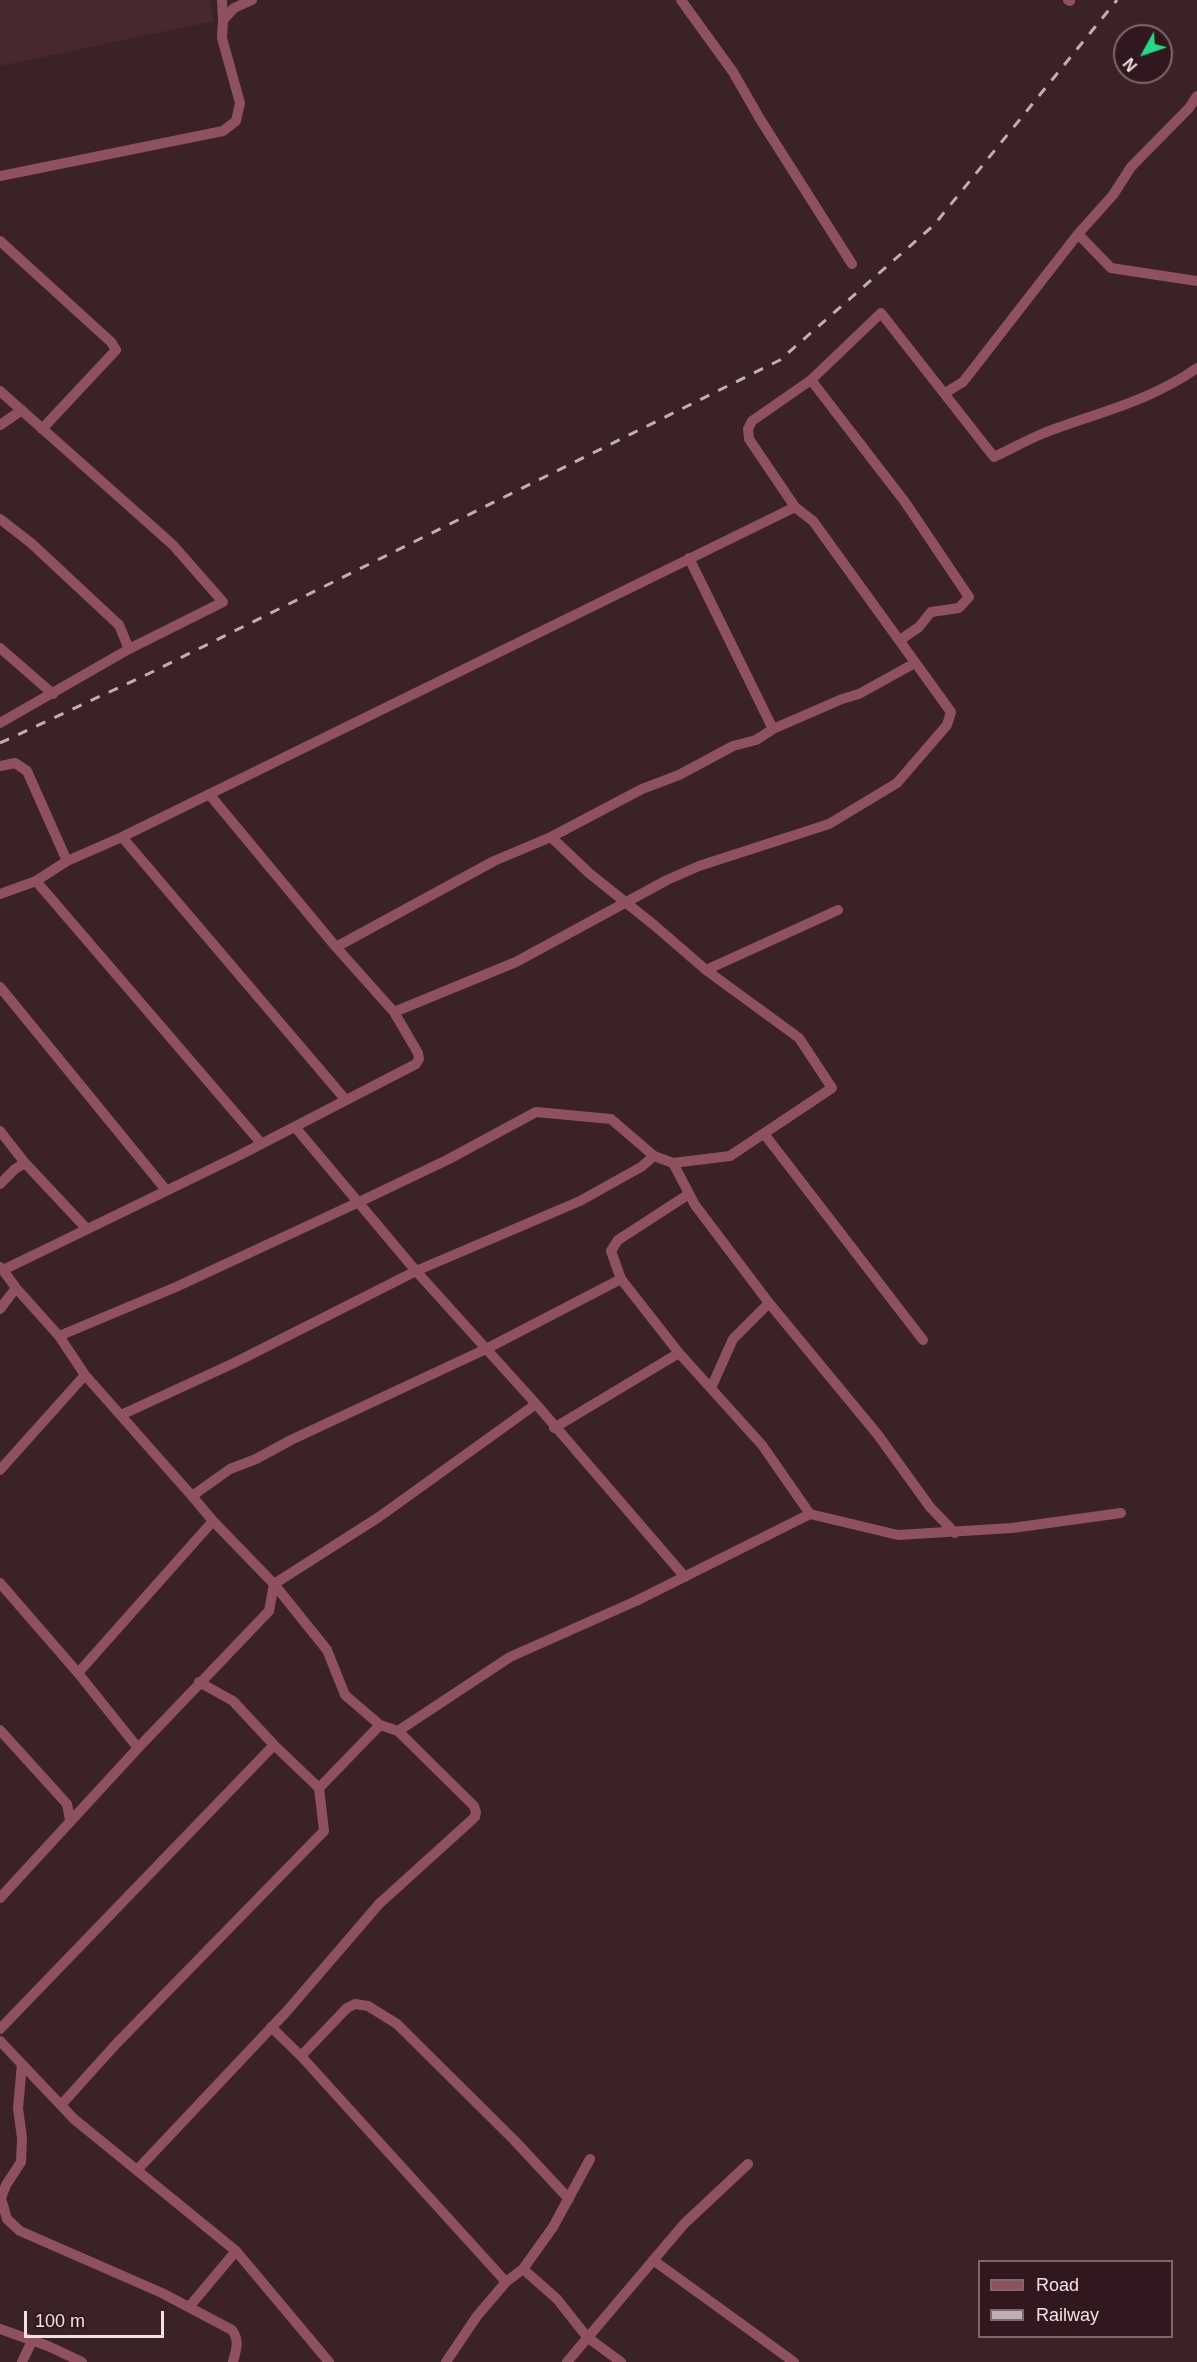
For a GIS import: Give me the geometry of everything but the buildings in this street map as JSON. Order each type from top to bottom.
[{"type":"street","points":[[0,176],[223,130],[236,121],[240,103],[222,38],[222,0]]},
{"type":"street","points":[[223,20],[234,8],[252,0]]},
{"type":"street","points":[[681,0],[733,72],[852,264]]},
{"type":"street","points":[[945,393],[963,382],[1078,234],[1113,195],[1131,167],[1189,108],[1197,96]]},
{"type":"street","points":[[1078,234],[1111,267],[1197,281]]},
{"type":"street","points":[[0,241],[111,342],[116,350],[42,429]]},
{"type":"street","points":[[394,1012],[516,962],[667,880],[699,866],[829,824],[897,783],[948,725],[951,712],[813,521],[795,507],[749,440],[748,429],[759,414],[811,380],[881,313],[945,393],[972,432],[994,457],[1043,434],[1123,406],[1197,369]]},
{"type":"street","points":[[811,380],[905,502],[969,597],[959,608],[931,612],[919,627],[900,640]]},
{"type":"street","points":[[0,391],[173,545],[223,602],[129,649],[0,723]]},
{"type":"street","points":[[0,424],[22,410]]},
{"type":"street","points":[[0,894],[36,881],[67,861],[122,837],[795,507]]},
{"type":"street","points":[[0,519],[31,543],[119,625],[129,649]]},
{"type":"street","points":[[689,558],[773,729]]},
{"type":"street","points":[[0,648],[53,694]]},
{"type":"street","points":[[336,947],[494,861],[551,837],[642,789],[679,775],[734,746],[756,740],[773,729],[859,694],[915,663]]},
{"type":"street","points":[[0,766],[15,763],[27,771],[67,861]]},
{"type":"street","points":[[137,2170],[271,2027],[379,1904],[475,1817],[476,1812],[474,1806],[398,1731],[380,1725],[345,1695],[327,1650],[274,1584],[213,1521],[85,1375],[59,1336],[16,1288],[2,1268],[295,1127],[416,1064],[419,1059],[418,1053],[394,1012],[336,947],[209,794]]},
{"type":"street","points":[[122,837],[345,1099]]},
{"type":"street","points":[[59,1336],[176,1287],[359,1202],[447,1160],[536,1112],[610,1119],[654,1156],[673,1163],[730,1156],[765,1135],[806,1104],[832,1088],[799,1038],[706,970],[589,873],[551,837]]},
{"type":"street","points":[[36,881],[261,1143]]},
{"type":"street","points":[[706,970],[838,910]]},
{"type":"street","points":[[0,987],[166,1190]]},
{"type":"street","points":[[295,1127],[416,1271],[536,1404],[554,1428],[685,1577]]},
{"type":"street","points":[[0,1131],[25,1163],[86,1228]]},
{"type":"street","points":[[765,1135],[923,1340]]},
{"type":"street","points":[[122,1415],[234,1363],[416,1271],[580,1201],[641,1167],[654,1156]]},
{"type":"street","points":[[0,1184],[15,1169],[25,1163]]},
{"type":"street","points":[[673,1163],[695,1205],[770,1303],[878,1435],[930,1507],[955,1533]]},
{"type":"street","points":[[689,1194],[618,1240],[611,1251],[621,1279],[679,1353],[762,1445],[810,1514]]},
{"type":"street","points":[[192,1496],[230,1469],[256,1459],[291,1440],[486,1349],[621,1279]]},
{"type":"street","points":[[0,1309],[16,1288]]},
{"type":"street","points":[[711,1388],[733,1339],[770,1303]]},
{"type":"street","points":[[554,1428],[679,1353]]},
{"type":"street","points":[[0,1470],[85,1375]]},
{"type":"street","points":[[0,1898],[199,1682],[269,1611],[274,1584],[379,1517],[536,1404]]},
{"type":"street","points":[[398,1731],[510,1657],[685,1577],[810,1514],[898,1535],[1012,1528],[1121,1513]]},
{"type":"street","points":[[78,1673],[213,1521]]},
{"type":"street","points":[[0,1583],[78,1673],[138,1748]]},
{"type":"street","points":[[61,2105],[117,2043],[324,1831],[319,1788],[233,1701],[199,1682]]},
{"type":"street","points":[[319,1788],[380,1725]]},
{"type":"street","points":[[0,1730],[68,1804],[70,1820]]},
{"type":"street","points":[[0,2029],[274,1744]]},
{"type":"street","points":[[302,2056],[347,2008],[355,2004],[368,2006],[397,2024],[514,2140],[569,2199]]},
{"type":"street","points":[[271,2027],[302,2056],[506,2282]]},
{"type":"street","points":[[0,2041],[4,2054],[22,2064],[75,2119],[236,2251],[329,2362]]},
{"type":"street","points":[[22,2064],[18,2108],[22,2138],[21,2162],[3,2191],[2,2198],[7,2219],[20,2231],[162,2293],[232,2330],[237,2336],[233,2362]]},
{"type":"street","points":[[446,2362],[477,2316],[506,2282],[523,2269],[553,2227],[590,2159]]},
{"type":"street","points":[[567,2362],[684,2224],[748,2164]]},
{"type":"street","points":[[189,2307],[236,2251]]},
{"type":"street","points":[[653,2260],[794,2362]]},
{"type":"street","points":[[523,2269],[558,2300],[587,2337],[621,2362]]},
{"type":"street","points":[[0,2329],[48,2346],[82,2362]]},
{"type":"street","points":[[22,2362],[32,2341]]},
{"type":"shaded area","points":[[0,0],[210,0],[214,21],[0,66]]},
{"type":"railway","points":[[0,743],[150,673],[780,360],[934,225],[1117,0]]}]
